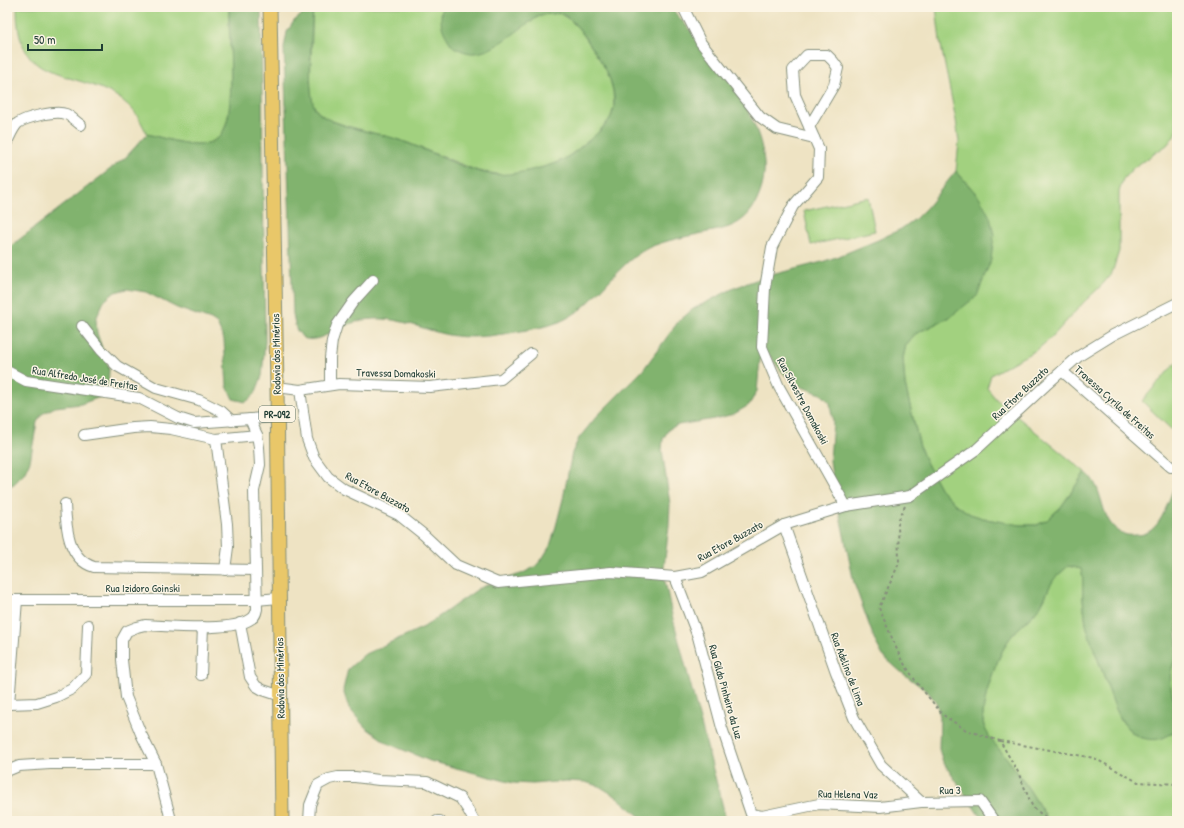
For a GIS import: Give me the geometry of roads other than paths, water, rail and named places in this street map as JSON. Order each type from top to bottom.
[{"type":"main road","name":"Rodovia dos Minérios","points":[[270,7],[277,387],[282,821]]},
{"type":"street","points":[[683,7],[701,43],[760,117],[777,129],[792,134],[814,138]]},
{"type":"street","name":"Rua Silvestre Domakoski","points":[[809,127],[834,85],[838,68],[827,55],[807,55],[793,70],[795,95],[809,127],[819,149],[818,177],[794,206],[772,247],[765,288],[762,347],[779,387],[846,506]]},
{"type":"street","points":[[7,142],[14,128],[18,124],[24,120],[48,113],[57,112],[66,114],[81,125]]},
{"type":"street","points":[[330,385],[330,358],[332,341],[337,325],[353,302],[373,280]]},
{"type":"street","name":"Rua Etore Buzzato","points":[[300,390],[307,438],[314,458],[328,477],[344,488],[399,515],[424,535],[456,565],[498,583],[611,572],[675,577],[702,572],[784,525],[846,506],[910,496],[977,449],[1079,356],[1113,335],[1177,303]]},
{"type":"street","points":[[82,326],[101,350],[117,366],[156,388],[199,400],[221,411],[232,421]]},
{"type":"street","name":"Travessa Domakoski","points":[[300,390],[339,384],[430,387],[501,379],[531,354]]},
{"type":"street","name":"Rua Alfredo José de Freitas","points":[[7,371],[26,381],[139,398],[178,418],[194,423],[277,417]]},
{"type":"street","name":"Travessa Cyrilo de Freitas","points":[[1062,371],[1171,467]]},
{"type":"street","points":[[277,387],[300,390]]},
{"type":"street","points":[[169,821],[170,816],[156,764],[141,734],[126,697],[122,660],[122,640],[127,631],[145,625],[203,627],[229,626],[250,620],[256,615],[254,491],[260,465],[257,435],[250,419]]},
{"type":"street","points":[[84,435],[150,427],[216,439],[257,435]]},
{"type":"street","points":[[216,439],[227,524],[228,547],[225,570]]},
{"type":"street","points":[[65,504],[66,527],[72,547],[78,557],[86,565],[94,567],[256,570]]},
{"type":"street","name":"Rua Adelino de Lima","points":[[784,525],[836,672],[854,718],[881,765],[921,802]]},
{"type":"street","name":"Rua Gildo Pinheiro da Luz","points":[[675,577],[698,637],[722,728],[751,814]]},
{"type":"street","name":"Rua Izidoro Goinski","points":[[12,600],[256,600],[279,598]]},
{"type":"street","points":[[12,600],[8,704],[37,703],[56,697],[72,689],[86,674],[88,625]]},
{"type":"street","points":[[240,623],[250,677],[256,686],[281,696]]},
{"type":"street","points":[[201,675],[203,627]]},
{"type":"street","points":[[7,771],[19,766],[50,764],[156,764]]},
{"type":"street","points":[[309,821],[310,804],[318,785],[329,779],[338,777],[427,782],[460,798],[474,821]]},
{"type":"street","name":"Rua 3","points":[[921,802],[980,801],[994,821]]},
{"type":"street","name":"Rua Helena Vaz","points":[[751,814],[762,816],[819,804],[880,807],[921,802]]}]
